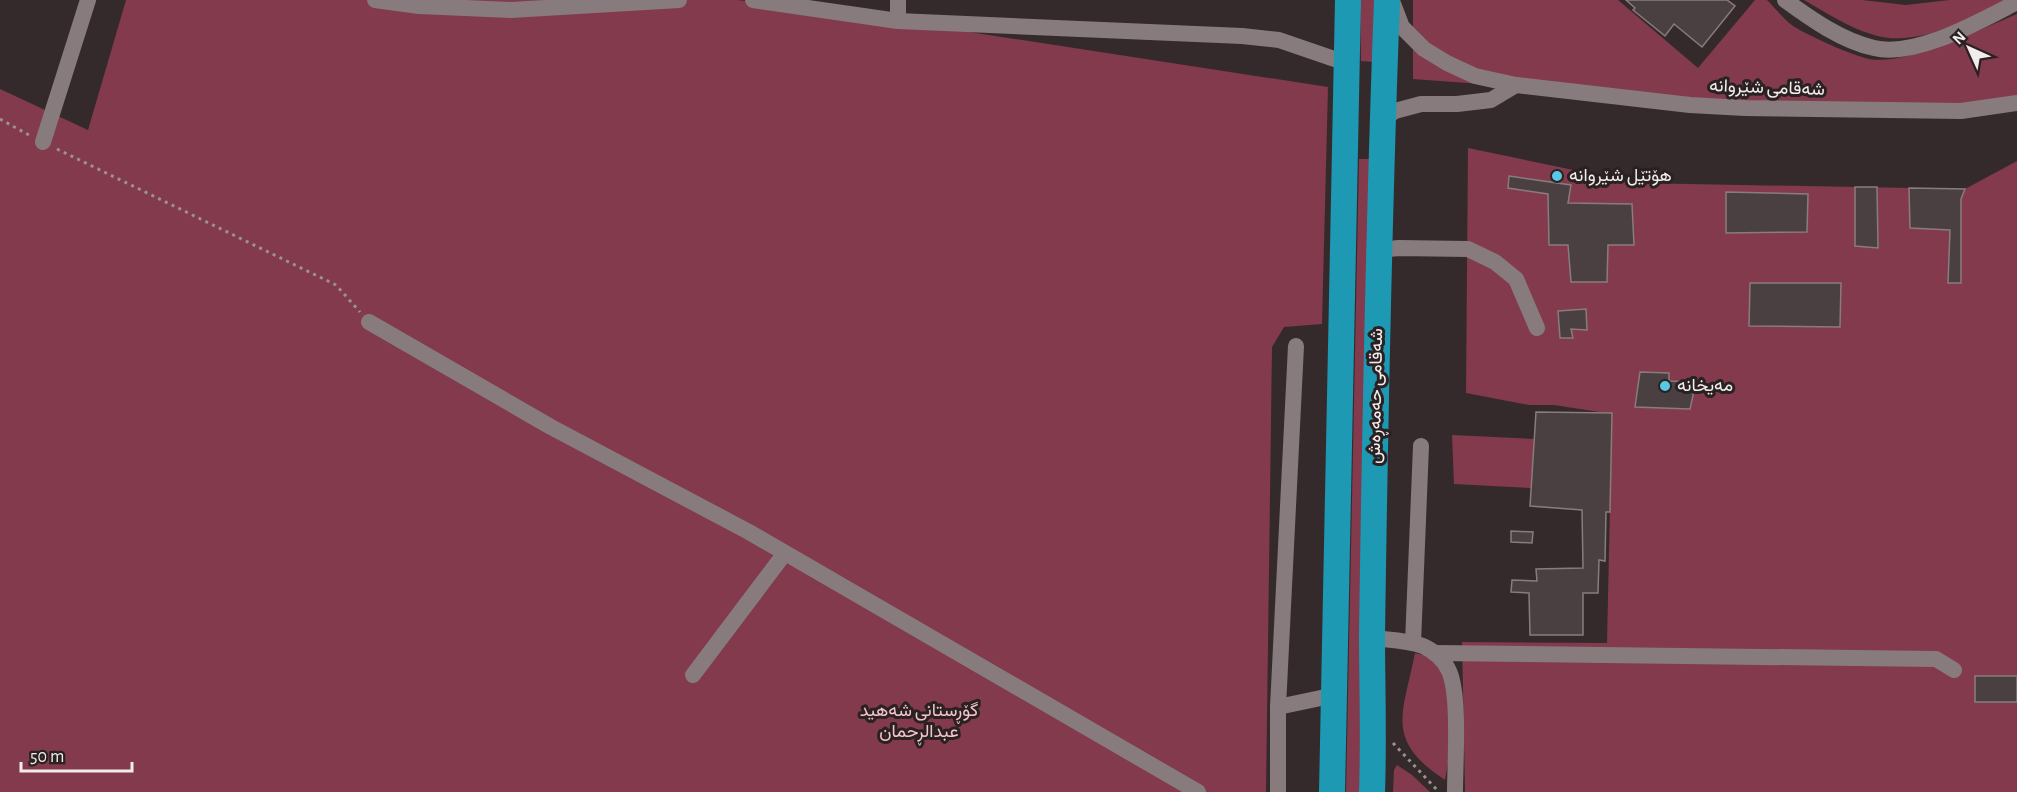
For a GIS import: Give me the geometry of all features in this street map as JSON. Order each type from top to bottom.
[{"type":"highway","name":"شەقامی حەمەڕەش","points":[[1332,792],[1348,0]]},
{"type":"highway","name":"شەقامی حەمەڕەش","points":[[1372,792],[1378,250],[1389,0]]},
{"type":"street","points":[[43,142],[88,0]]},
{"type":"street","points":[[375,0],[410,5],[511,10],[679,0]]},
{"type":"street","points":[[753,0],[898,21],[1242,36],[1280,40],[1346,63]]},
{"type":"street","points":[[898,0],[898,21]]},
{"type":"street","name":"شەقامی شێروانە","points":[[1389,0],[1402,27],[1424,49],[1474,76],[1516,85],[1690,105],[1745,108],[1961,111],[2017,102]]},
{"type":"street","points":[[1785,0],[1850,40],[1873,48],[1890,50],[1928,42],[1953,33],[2017,2]]},
{"type":"street","points":[[1382,120],[1395,111],[1421,104],[1457,104],[1491,100],[1516,85]]},
{"type":"street","points":[[1378,250],[1468,249],[1495,262],[1516,279],[1537,328]]},
{"type":"street","points":[[369,322],[551,427],[750,531],[1198,792]]},
{"type":"street","points":[[1278,792],[1278,707],[1296,346]]},
{"type":"street","points":[[1413,643],[1421,447]]},
{"type":"street","points":[[693,675],[785,552]]},
{"type":"street","points":[[1372,638],[1413,643],[1434,652],[1936,659],[1954,670]]},
{"type":"street","points":[[1434,652],[1448,670],[1454,692],[1455,792]]},
{"type":"street","points":[[1278,707],[1335,695]]},
{"type":"path","points":[[0,119],[336,285],[369,322]]},
{"type":"path","points":[[1374,725],[1439,792]]},
{"type":"green space","name":"گۆڕستانی شەهید عبدالڕحمان","points":[[126,0],[738,0],[898,21],[1328,87],[1322,324],[1284,327],[1272,347],[1266,792],[0,792],[0,89],[88,130]]},
{"type":"green space","points":[[1360,0],[1375,0],[1374,62],[1361,61]]},
{"type":"green space","points":[[1413,0],[1618,0],[1698,68],[1755,0],[1767,0],[1793,26],[1809,35],[1861,57],[1885,60],[1923,52],[2017,14],[2017,103],[1760,104],[1413,79]]},
{"type":"green space","points":[[1804,0],[1862,0],[1906,5],[1949,0],[2004,0],[1941,30],[1907,38],[1890,38],[1856,28]]},
{"type":"green space","points":[[1468,148],[1636,183],[1965,189],[2017,161],[2017,792],[1465,792],[1462,642],[1607,643],[1612,414],[1554,405],[1529,405],[1466,393]]},
{"type":"green space","points":[[1359,159],[1372,159],[1362,792],[1346,792]]},
{"type":"green space","points":[[1452,435],[1534,439],[1531,488],[1454,484]]},
{"type":"green space","points":[[1415,653],[1428,657],[1438,667],[1449,697],[1451,733],[1445,780],[1426,766],[1413,752],[1406,738],[1403,709]]},
{"type":"green space","points":[[1397,765],[1430,792],[1393,792],[1394,770]]},
{"type":"building","points":[[1626,0],[1727,0],[1735,6],[1702,47],[1674,24],[1665,36],[1633,10],[1635,8]]},
{"type":"building","points":[[1509,176],[1571,185],[1568,203],[1632,204],[1634,245],[1608,245],[1607,282],[1571,282],[1568,245],[1549,245],[1548,194],[1508,188]]},
{"type":"building","points":[[1855,187],[1877,187],[1878,248],[1855,246]]},
{"type":"building","points":[[1909,188],[1965,189],[1961,199],[1961,283],[1948,283],[1950,230],[1910,228]]},
{"type":"building","points":[[1726,192],[1808,194],[1807,232],[1726,233]]},
{"type":"building","points":[[1750,283],[1841,283],[1840,327],[1749,326]]},
{"type":"building","points":[[1586,309],[1587,330],[1571,329],[1573,338],[1560,338],[1558,311]]},
{"type":"building","points":[[1640,372],[1669,373],[1669,381],[1696,382],[1690,409],[1635,407]]},
{"type":"building","points":[[1536,412],[1612,413],[1610,512],[1606,512],[1605,561],[1599,560],[1598,593],[1583,593],[1583,635],[1530,635],[1529,593],[1511,592],[1512,580],[1537,581],[1536,569],[1583,568],[1582,510],[1530,506]]},
{"type":"building","points":[[1511,531],[1533,532],[1532,543],[1511,542]]},
{"type":"building","points":[[1975,676],[2017,676],[2017,702],[1975,702]]},
{"type":"place","name":"هۆتێل شێروانە","points":[[1557,176]]},
{"type":"place","name":"مەیخانە","points":[[1665,386]]}]
